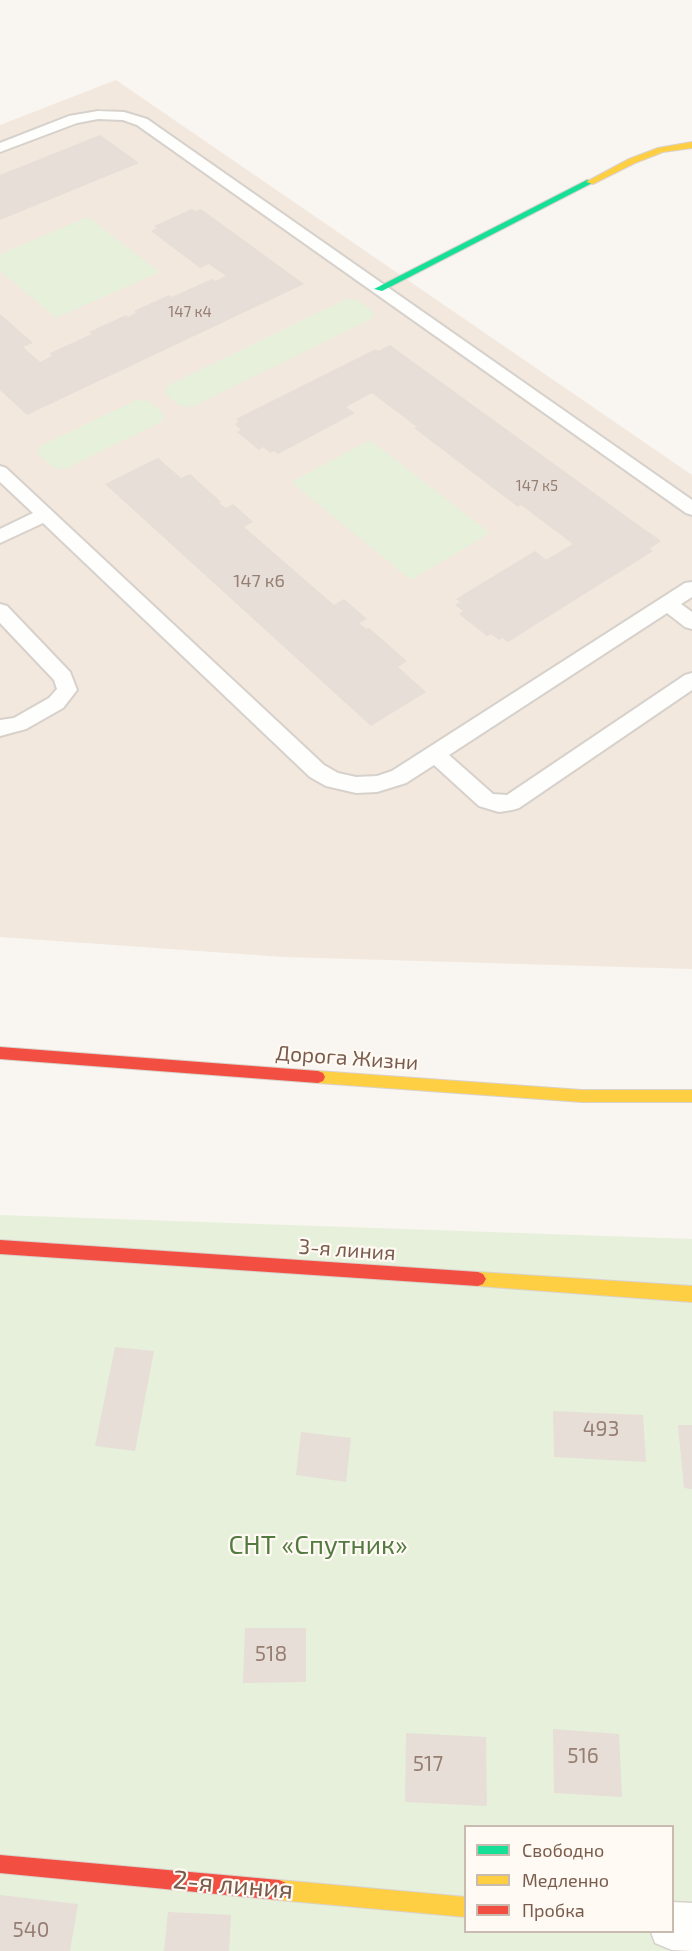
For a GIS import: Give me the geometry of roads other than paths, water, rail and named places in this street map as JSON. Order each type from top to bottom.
[{"type":"street","points":[[379,289],[632,161],[661,150],[692,146]]},
{"type":"street","name":"Дорога Жизни","points":[[0,1053],[582,1096],[692,1096]]},
{"type":"street","name":"3-я линия","points":[[0,1247],[692,1294]]},
{"type":"street","name":"2-я линия","points":[[0,1864],[464,1906]]},
{"type":"street","points":[[674,1926],[692,1927]]},
{"type":"lane","points":[[0,148],[82,117],[98,114],[124,116],[142,122],[692,509]]},
{"type":"lane","points":[[0,472],[317,771],[333,780],[356,785],[376,784],[399,777],[692,588]]},
{"type":"lane","points":[[0,537],[45,514]]},
{"type":"lane","points":[[668,604],[692,622]]},
{"type":"lane","points":[[0,611],[63,676],[67,690],[56,703],[28,719],[19,724],[0,728]]},
{"type":"lane","points":[[435,754],[486,800],[499,804],[512,802],[692,680]]},
{"type":"park label","name":"СНТ «Спутник»","points":[[318,1545]]}]
